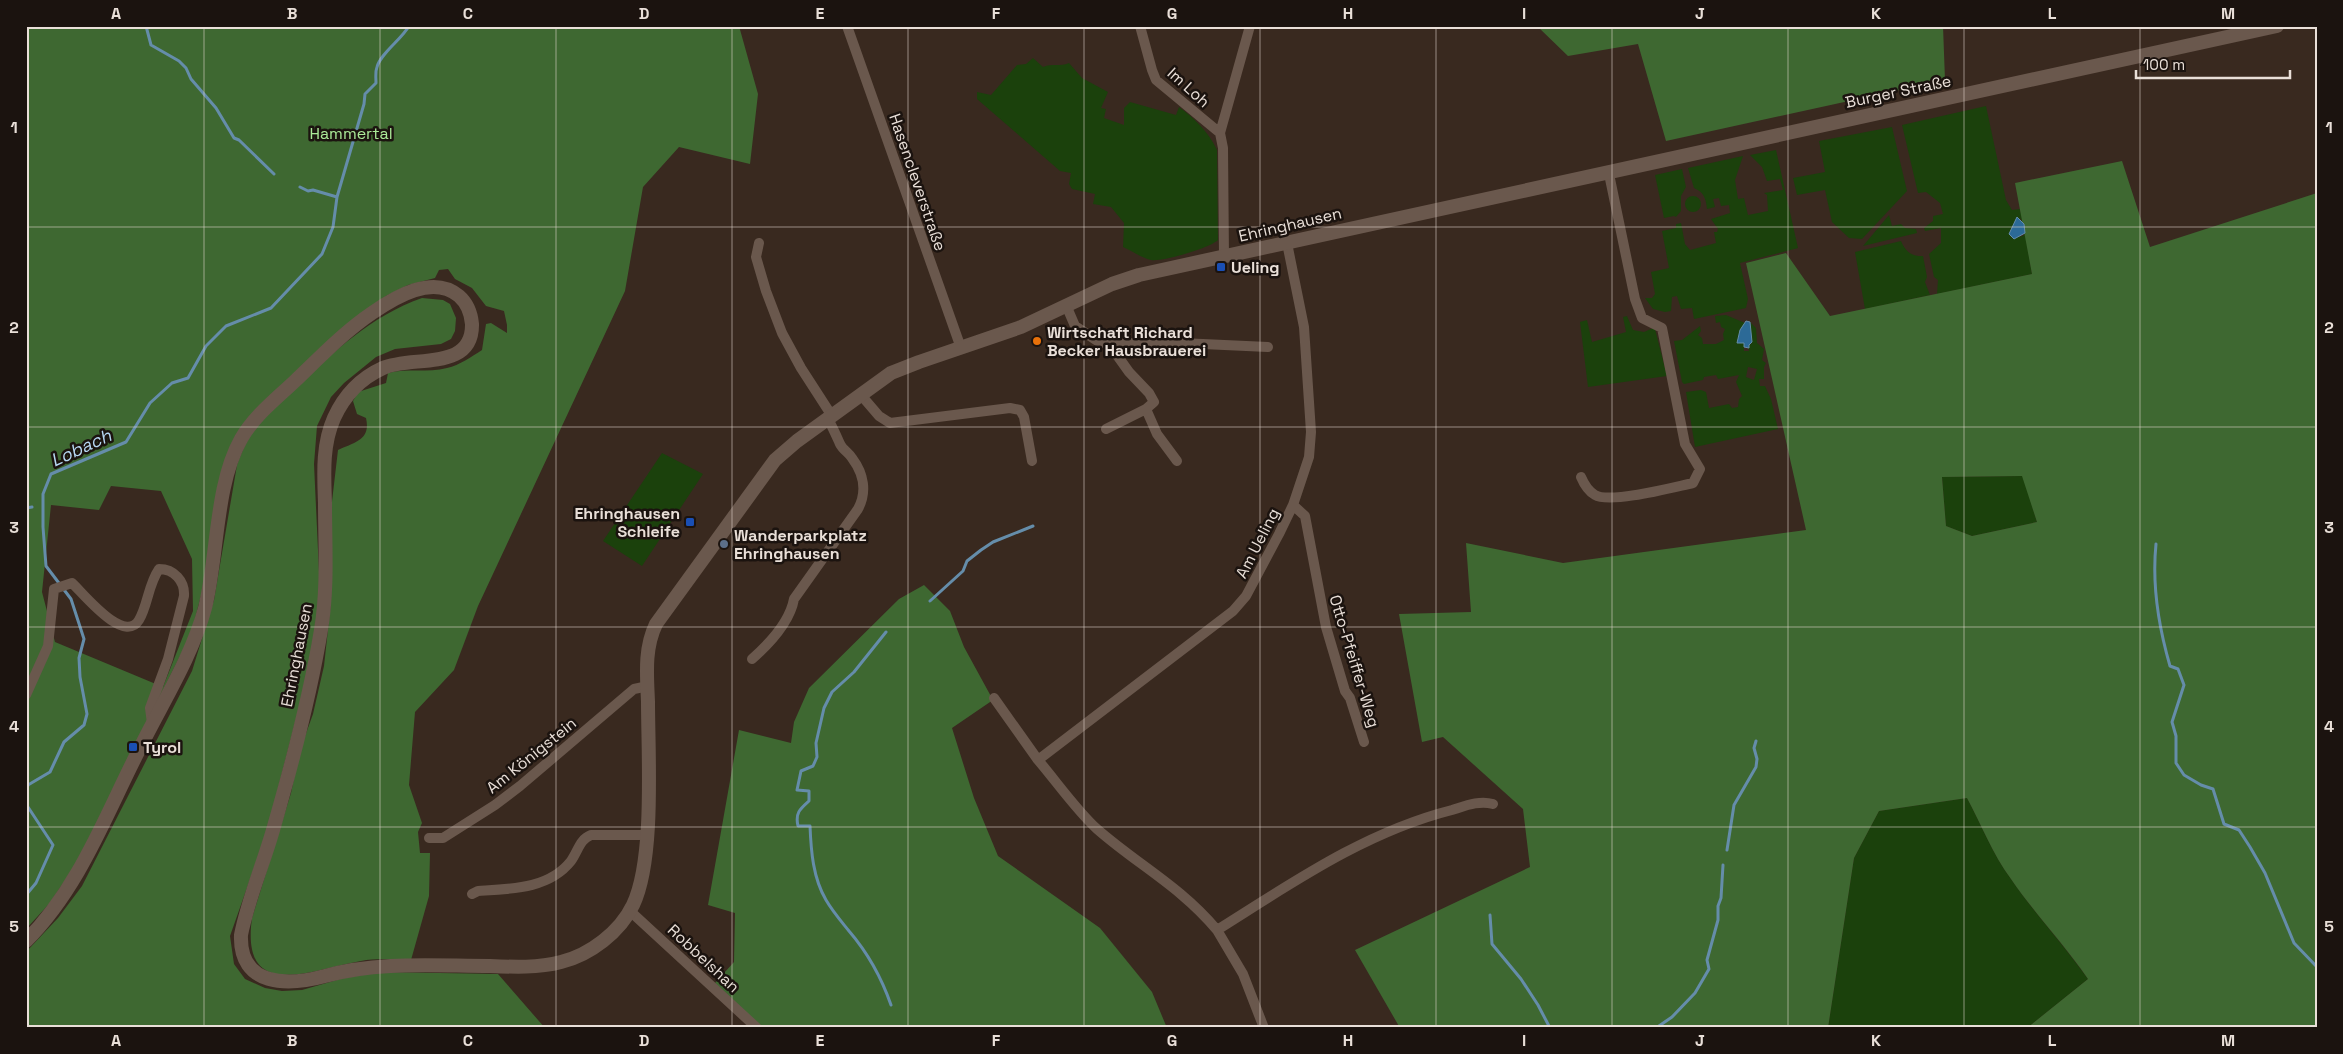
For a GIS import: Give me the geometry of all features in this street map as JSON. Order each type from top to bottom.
[{"type":"main road","name":"Burger Straße","points":[[1526,189],[1609,174],[2277,26]]},
{"type":"main road","name":"Ehringhausen","points":[[26,941],[48,915],[77,873],[152,723],[185,662],[202,617],[212,575],[228,473],[236,449],[244,434],[259,415],[331,347],[376,310],[397,298],[422,288],[439,287],[450,290],[463,300],[470,314],[471,330],[464,347],[450,357],[400,363],[373,373],[346,398],[337,412],[329,431],[325,455],[326,572],[321,627],[286,783],[242,930],[243,953],[249,966],[259,975],[272,980],[299,982],[358,968],[378,966],[537,966],[564,962],[592,948],[616,929],[630,911],[641,881],[646,835],[648,646],[653,631],[660,618],[771,465],[797,442],[892,374],[1021,327],[1126,278],[1526,189]]},
{"type":"street","name":"Hasencleverstraße","points":[[847,26],[961,348]]},
{"type":"street","name":"Im Loh","points":[[1140,26],[1156,80],[1220,134]]},
{"type":"street","name":"Im Loh","points":[[1224,257],[1223,148],[1220,134],[1250,26]]},
{"type":"street","points":[[1580,477],[1596,496],[1613,498],[1693,484],[1700,469],[1685,444],[1662,328],[1642,318],[1635,300],[1609,174]]},
{"type":"street","points":[[752,659],[765,648],[792,609],[794,599],[858,509],[863,496],[863,482],[859,469],[840,444],[830,418],[800,368],[782,333],[756,257],[759,243]]},
{"type":"street","name":"Am Ueling","points":[[1038,760],[1233,611],[1246,596],[1292,505],[1309,457],[1311,432],[1304,327],[1287,243]]},
{"type":"street","points":[[1066,306],[1075,326],[1098,342],[1109,344],[1159,342],[1268,347]]},
{"type":"street","points":[[1106,429],[1146,409],[1154,402],[1150,393],[1129,372],[1109,344]]},
{"type":"street","points":[[861,395],[879,416],[890,423],[1010,408],[1020,410],[1024,417],[1032,461]]},
{"type":"street","points":[[1146,409],[1158,434],[1177,461]]},
{"type":"street","name":"Otto-Pfeiffer-Weg","points":[[1292,505],[1305,516],[1326,627],[1345,691],[1350,698],[1364,742]]},
{"type":"street","points":[[26,695],[48,646],[54,589],[72,583],[100,612],[125,628],[134,626],[139,620],[154,576],[159,569],[165,569],[182,580],[184,596],[168,659],[150,708],[152,723]]},
{"type":"street","name":"Am Königstein","points":[[429,838],[444,838],[495,805],[634,689],[648,686]]},
{"type":"street","points":[[994,698],[1038,760],[1097,828],[1169,883],[1198,908],[1217,930],[1243,974],[1264,1028]]},
{"type":"street","points":[[1217,930],[1333,858],[1371,839],[1424,817],[1478,803],[1493,804]]},
{"type":"street","points":[[472,894],[478,891],[523,887],[552,879],[568,865],[584,837],[591,834],[646,835]]},
{"type":"street","name":"Robbelshan","points":[[630,911],[756,1028]]},
{"type":"green space","name":"Hammertal","points":[[26,26],[739,26],[758,94],[750,164],[679,147],[643,187],[625,291],[478,606],[454,670],[415,712],[409,785],[422,823],[418,832],[420,853],[430,853],[429,896],[411,960],[367,960],[302,974],[284,975],[269,972],[257,962],[251,945],[252,918],[291,793],[300,750],[313,714],[324,666],[331,602],[331,510],[338,450],[364,436],[367,425],[366,418],[357,414],[353,401],[358,392],[386,383],[388,373],[440,369],[452,367],[465,361],[482,350],[486,324],[491,323],[507,333],[504,311],[486,306],[472,288],[455,279],[448,269],[439,270],[435,278],[408,285],[386,296],[246,422],[191,634],[76,864],[49,904],[26,929]],"holes":[[[111,486],[161,491],[192,559],[193,611],[163,687],[55,642],[42,592],[51,505],[99,510]]]},
{"type":"green space","points":[[1537,26],[1943,26],[1945,80],[1666,141],[1638,44],[1568,56]]},
{"type":"green space","points":[[1033,58],[1043,67],[1069,63],[1082,78],[1108,92],[1101,108],[1106,109],[1104,118],[1124,125],[1124,108],[1130,102],[1176,115],[1179,107],[1196,121],[1210,137],[1217,150],[1218,240],[1175,257],[1157,260],[1144,258],[1123,247],[1124,223],[1111,207],[1093,204],[1095,194],[1072,189],[1069,184],[1071,173],[1060,171],[977,99],[977,92],[991,95],[1017,65],[1026,64]]},
{"type":"green space","points":[[1986,106],[2006,200],[2012,210],[2020,209],[2023,223],[2020,218],[2010,235],[2012,238],[2023,236],[2025,233],[2032,274],[1937,294],[1938,280],[1934,277],[1929,254],[1941,243],[1941,228],[1925,231],[1924,228],[1933,221],[1933,216],[1943,214],[1940,203],[1926,192],[1918,193],[1902,125]]},
{"type":"green space","points":[[1892,127],[1907,191],[1862,239],[1849,238],[1832,222],[1825,190],[1797,195],[1793,178],[1825,172],[1819,141]]},
{"type":"green space","points":[[1776,150],[1798,248],[1740,263],[1748,299],[1746,308],[1694,319],[1692,308],[1681,309],[1677,296],[1672,297],[1671,311],[1665,312],[1653,309],[1645,298],[1652,298],[1655,294],[1651,272],[1669,268],[1662,231],[1676,228],[1676,224],[1681,223],[1685,244],[1690,250],[1716,243],[1714,232],[1717,232],[1718,229],[1711,219],[1730,213],[1729,205],[1721,206],[1719,198],[1713,199],[1715,207],[1707,209],[1704,196],[1694,188],[1688,168],[1743,156],[1735,180],[1738,199],[1744,198],[1748,215],[1768,211],[1767,195],[1764,193],[1783,190],[1780,179],[1767,181],[1762,167],[1750,155]]},
{"type":"green space","points":[[2122,161],[2150,247],[2317,193],[2317,1028],[2027,1028],[2088,979],[2005,870],[1967,798],[1879,811],[1854,858],[1828,1028],[1400,1028],[1355,950],[1530,867],[1523,809],[1443,737],[1422,742],[1399,614],[1471,612],[1466,543],[1563,563],[1806,530],[1746,263],[1786,253],[1830,316],[2032,274],[2015,183]],"holes":[[[2022,476],[2037,522],[1972,536],[1946,526],[1942,477]]]},
{"type":"green space","points":[[1682,169],[1686,187],[1681,196],[1681,211],[1676,217],[1664,218],[1655,175]]},
{"type":"green space","points":[[1690,196],[1696,196],[1701,201],[1699,210],[1690,212],[1685,207],[1685,201]]},
{"type":"green space","points":[[1889,215],[1892,226],[1901,224],[1905,228],[1916,229],[1917,233],[1863,246]]},
{"type":"green space","points":[[1901,241],[1909,253],[1923,256],[1927,277],[1925,282],[1930,295],[1865,309],[1855,252]]},
{"type":"green space","points":[[422,298],[443,300],[450,304],[456,318],[455,331],[451,339],[441,344],[395,349],[376,357],[344,383],[331,397],[317,426],[314,464],[320,593],[317,620],[304,688],[267,831],[230,936],[234,964],[245,979],[265,988],[282,991],[302,990],[344,978],[380,972],[498,974],[545,1028],[26,1028],[26,952],[58,918],[82,886],[192,671],[214,600],[237,465],[248,439],[266,416],[338,349],[369,325]]},
{"type":"green space","points":[[1726,315],[1745,323],[1737,341],[1744,343],[1744,351],[1749,351],[1748,346],[1752,343],[1750,322],[1756,328],[1757,343],[1764,349],[1762,360],[1766,363],[1764,379],[1759,379],[1760,386],[1765,386],[1771,399],[1778,429],[1695,447],[1686,392],[1701,390],[1706,392],[1709,408],[1729,404],[1732,408],[1738,407],[1739,399],[1742,396],[1736,382],[1739,375],[1718,379],[1716,375],[1684,384],[1682,382],[1674,341],[1682,340],[1700,326],[1701,331],[1698,335],[1702,338],[1703,344],[1716,344],[1724,340],[1723,334],[1725,329],[1721,327],[1720,322],[1716,323],[1715,316]],"holes":[[[1748,367],[1757,369],[1754,380],[1746,377]]]},
{"type":"green space","points":[[1627,316],[1633,330],[1644,332],[1655,329],[1667,376],[1588,387],[1580,322],[1587,320],[1592,342],[1626,332],[1623,317]]},
{"type":"green space","points":[[662,453],[703,474],[642,566],[603,541]]},
{"type":"green space","points":[[2023,476],[2037,522],[1972,536],[1946,526],[1942,477]]},
{"type":"green space","points":[[924,585],[950,611],[964,647],[993,700],[952,728],[974,798],[998,856],[1100,928],[1152,992],[1167,1028],[762,1028],[715,983],[734,962],[735,913],[708,905],[739,730],[791,743],[794,722],[809,688],[899,599]]},
{"type":"green space","points":[[1967,798],[2005,870],[2088,979],[2027,1028],[1828,1028],[1854,858],[1879,811]]},
{"type":"water","points":[[2017,217],[2024,224],[2025,233],[2014,239],[2009,234]]},
{"type":"water","points":[[1746,321],[1750,322],[1752,342],[1749,348],[1744,347],[1744,343],[1737,343],[1740,330]]},
{"type":"waterway","points":[[146,26],[151,45],[179,61],[186,68],[191,79],[216,108],[234,138],[239,140],[274,174]]},
{"type":"waterway","name":"Lobach","points":[[26,792],[28,785],[50,772],[64,742],[84,725],[87,714],[80,677],[79,658],[84,639],[71,599],[46,566],[43,494],[51,474],[126,442],[150,403],[172,383],[188,378],[206,346],[226,326],[271,308],[322,254],[333,227],[337,197],[364,104],[365,94],[376,83],[376,71],[379,62],[409,26]]},
{"type":"waterway","points":[[300,187],[308,191],[313,190],[337,197]]},
{"type":"waterway","points":[[26,508],[32,507]]},
{"type":"waterway","points":[[930,601],[963,571],[967,561],[981,550],[993,542],[1033,526]]},
{"type":"waterway","points":[[2156,544],[2157,605],[2163,636],[2170,666],[2178,669],[2184,685],[2172,722],[2176,736],[2176,763],[2184,775],[2201,785],[2213,789],[2224,824],[2239,830],[2265,873],[2294,943],[2317,967]]},
{"type":"waterway","points":[[886,632],[854,672],[832,692],[824,708],[816,743],[817,757],[813,766],[801,771],[797,790],[809,791],[809,801],[801,809],[797,818],[798,826],[810,826],[811,845],[818,883],[826,900],[868,957],[879,976],[891,1005]]},
{"type":"waterway","points":[[1727,850],[1734,805],[1756,767],[1757,759],[1754,748],[1756,741]]},
{"type":"waterway","name":"Lobach","points":[[26,804],[53,845],[36,883],[26,895]]},
{"type":"waterway","points":[[1656,1028],[1672,1017],[1695,993],[1709,969],[1707,960],[1718,920],[1723,865]]},
{"type":"waterway","points":[[1490,915],[1492,944],[1521,979],[1550,1028]]},
{"type":"place","name":"Ueling","points":[[1221,267]]},
{"type":"place","name":"Wirtschaft Richard Becker Hausbrauerei","points":[[1037,341]]},
{"type":"place","name":"Ehringhausen Schleife","points":[[690,522]]},
{"type":"place","name":"Wanderparkplatz Ehringhausen","points":[[724,544]]},
{"type":"place","name":"Tyrol","points":[[133,747]]}]
